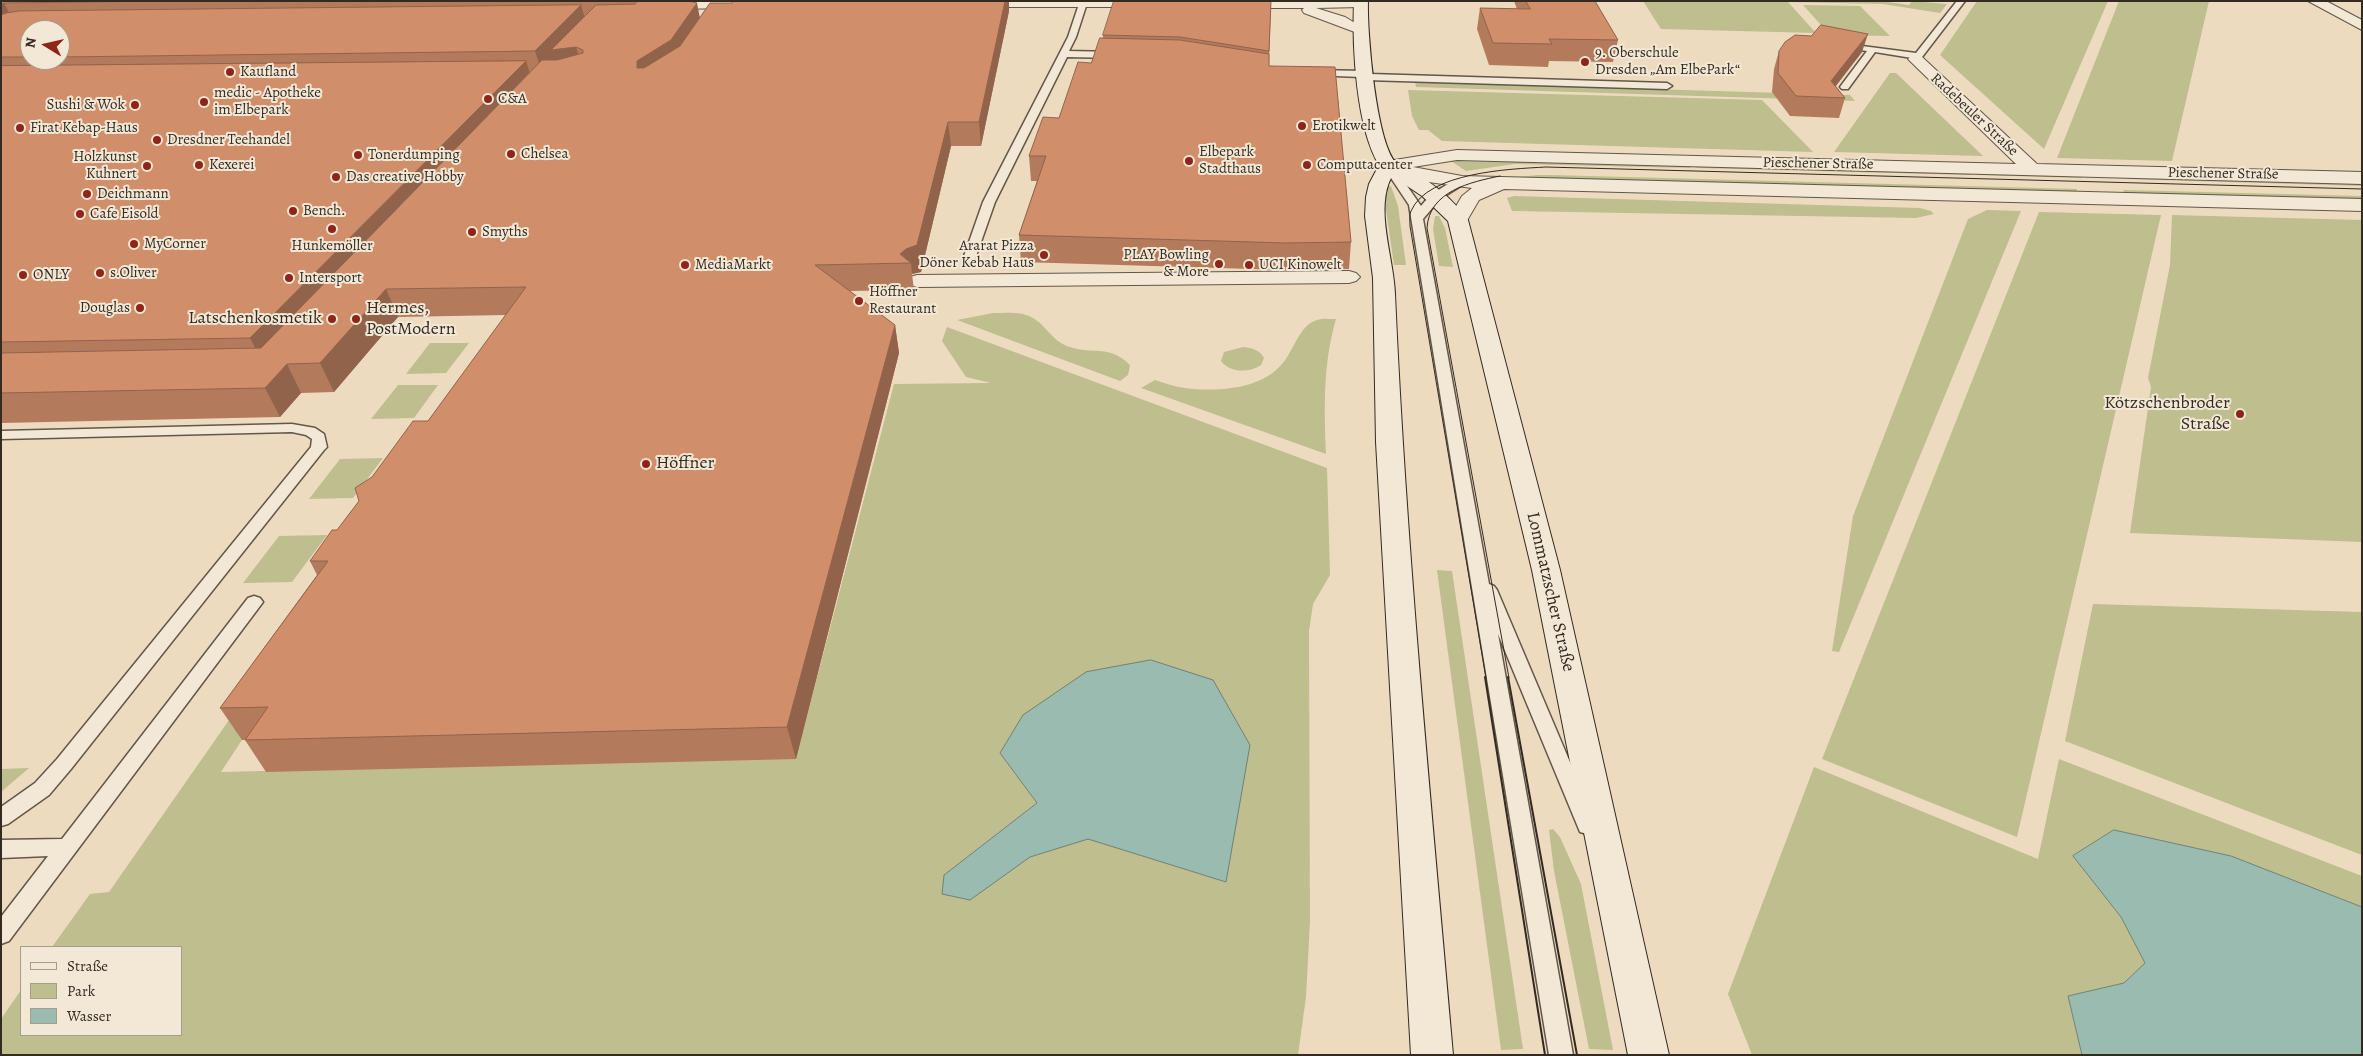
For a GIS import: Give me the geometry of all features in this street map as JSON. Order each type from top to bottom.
[{"type":"street","points":[[2315,1],[2362,26]]},
{"type":"street","points":[[1221,4],[1270,5],[1361,2],[1360,30],[1366,76],[1377,142],[1388,166],[1378,184],[1375,197],[1375,216],[1384,278],[1389,442],[1432,1055]]},
{"type":"street","points":[[964,3],[1160,3]]},
{"type":"street","points":[[645,5],[719,10],[760,5]]},
{"type":"street","points":[[1270,5],[1316,12],[1340,20],[1360,30]]},
{"type":"street","name":"Radebeuler Straße","points":[[1917,58],[2033,170]]},
{"type":"street","name":"Pieschener Straße","points":[[1388,166],[1457,155],[2362,178]]},
{"type":"street","name":"Pieschener Straße","points":[[1388,166],[1421,175],[1462,182],[2362,205]]},
{"type":"street","name":"Lommatzscher Straße","points":[[1388,166],[1435,196],[1458,220],[1546,570],[1649,1055]]},
{"type":"street","name":"Pieschener Straße","points":[[1458,220],[1464,204],[1471,196],[1500,183]]},
{"type":"street","points":[[917,281],[1349,277]]},
{"type":"lane","points":[[969,259],[989,202],[1072,37],[1083,3]]},
{"type":"lane","points":[[1828,42],[1917,58],[1959,3]]},
{"type":"lane","points":[[1844,87],[1872,50]]},
{"type":"lane","points":[[1063,54],[1122,55]]},
{"type":"lane","points":[[1302,73],[1667,86]]},
{"type":"lane","points":[[1388,166],[1416,205],[1417,220],[1561,1055]]},
{"type":"lane","points":[[1417,220],[1426,204],[1435,196],[1462,182]]},
{"type":"lane","points":[[1,435],[292,428],[310,431],[319,437],[320,447],[64,764],[42,789],[1,818]]},
{"type":"lane","points":[[1478,567],[1615,892]]},
{"type":"lane","points":[[1,934],[254,602]]},
{"type":"lane","points":[[1,849],[66,847]]},
{"type":"green space","points":[[1643,1],[1881,1],[1909,5],[1912,1],[1947,4],[1940,13],[1883,4],[1788,2],[1816,33],[1661,29]]},
{"type":"green space","points":[[1977,1],[2108,1],[2044,149],[1940,55]]},
{"type":"green space","points":[[2119,1],[2209,1],[2172,161],[2057,158]]},
{"type":"green space","points":[[1803,5],[1860,6],[1890,36],[1830,35]]},
{"type":"green space","points":[[1890,73],[1896,73],[1983,156],[1834,152]]},
{"type":"green space","points":[[1415,82],[1850,95],[1855,101],[1416,87]]},
{"type":"green space","points":[[1408,90],[1762,100],[1813,152],[1442,141],[1428,130],[1419,130],[1412,116]]},
{"type":"green space","points":[[1451,161],[1672,164],[2082,174],[2081,178],[1978,175],[1976,173],[1970,173],[1971,175],[1698,168],[1691,166],[1691,168],[1515,164],[1466,171]]},
{"type":"green space","points":[[1538,175],[2077,189],[2076,193],[1508,178]]},
{"type":"green space","points":[[2129,175],[2362,181],[2362,186],[2127,179]]},
{"type":"green space","points":[[1391,186],[1398,206],[1406,265],[1394,265],[1384,196],[1387,187]]},
{"type":"green space","points":[[2124,190],[2362,196],[2362,200],[2123,194]]},
{"type":"green space","points":[[1514,196],[1920,208],[1931,211],[1934,214],[1916,218],[1512,211],[1507,198]]},
{"type":"green space","points":[[1987,210],[2021,211],[1839,652],[1832,651],[1853,516],[1968,219]]},
{"type":"green space","points":[[2039,212],[2161,215],[2017,837],[1822,759]]},
{"type":"green space","name":"Kötzschenbroder Straße","points":[[2172,215],[2362,220],[2362,542],[2130,533],[2151,387],[2148,378],[2170,265]]},
{"type":"green space","points":[[1435,216],[1439,216],[1445,228],[1453,267],[1439,266],[1433,229]]},
{"type":"green space","points":[[993,313],[1027,315],[1037,320],[1064,345],[1115,354],[1130,365],[1128,375],[1120,381],[957,320]]},
{"type":"green space","points":[[1321,319],[1336,319],[1327,369],[1325,403],[1326,454],[1141,388],[1155,380],[1178,387],[1210,390],[1250,384],[1273,373],[1282,364],[1301,333],[1311,323]]},
{"type":"green space","points":[[947,327],[1327,468],[1330,575],[1313,604],[1309,631],[1310,921],[1306,997],[1298,1055],[1,1055],[1,1019],[20,991],[20,1036],[182,1036],[182,946],[53,946],[90,894],[109,892],[345,554],[242,740],[221,772],[796,758],[894,384],[991,383],[966,377],[942,341]],"holes":[[[1000,753],[1226,882],[1088,838],[1030,857],[944,875],[1037,803]]]},
{"type":"green space","points":[[430,343],[469,343],[446,373],[406,374]]},
{"type":"green space","points":[[1243,347],[1260,353],[1264,358],[1261,365],[1251,369],[1234,370],[1221,361],[1224,352]]},
{"type":"green space","points":[[398,385],[438,385],[414,418],[371,419]]},
{"type":"green space","points":[[383,458],[353,498],[309,499],[340,459]]},
{"type":"green space","points":[[327,535],[292,582],[243,583],[279,536]]},
{"type":"green space","points":[[1437,570],[1452,571],[1523,1049],[1501,1050]]},
{"type":"green space","points":[[2093,604],[2362,612],[2362,855],[2065,741]]},
{"type":"green space","points":[[2059,759],[2362,876],[2362,907],[2231,856],[2114,830],[2073,856],[2121,917],[2145,963],[2124,983],[2068,996],[2082,1055],[1752,1055],[1728,994],[1814,767],[2038,859]]},
{"type":"green space","points":[[29,768],[1,792],[1,769]]},
{"type":"green space","points":[[1553,829],[1560,837],[1581,884],[1613,1050],[1589,1049],[1554,871],[1549,830]]},
{"type":"water","points":[[1151,660],[1213,680],[1250,745],[1226,882],[1088,839],[1030,857],[970,900],[942,894],[944,875],[1037,803],[1000,753],[1023,715],[1086,672]]},
{"type":"water","points":[[2114,830],[2231,856],[2362,907],[2362,1055],[2082,1055],[2068,996],[2124,983],[2145,963],[2121,917],[2073,856]]},
{"type":"building","points":[[168,1],[1,4],[1,2]]},
{"type":"building","points":[[637,1],[689,1],[697,3],[671,40],[637,61],[637,68],[644,68],[680,46],[710,3],[732,3],[733,1],[1005,1],[979,122],[948,122],[917,245],[906,249],[900,254],[911,263],[815,265],[895,325],[787,727],[245,740],[268,707],[220,708],[328,561],[310,561],[332,530],[337,530],[359,501],[355,488],[372,477],[413,421],[428,421],[526,287],[386,289],[320,363],[287,364],[265,388],[1,393],[1,353],[261,348],[542,60],[557,60],[583,53],[583,50],[576,47],[551,50],[596,5],[635,4]]},
{"type":"building","points":[[1114,1],[1271,1],[1269,51],[1180,37],[1103,35]]},
{"type":"building","points":[[1526,1],[1595,1],[1618,40],[1549,39],[1552,44],[1493,43],[1480,8],[1530,9]]},
{"type":"building","points":[[581,5],[535,51],[70,57],[70,20],[20,20],[20,57],[1,57],[1,15],[19,11]]},
{"type":"building","points":[[1821,25],[1868,34],[1831,81],[1845,98],[1796,96],[1778,73],[1779,51],[1785,42],[1795,35],[1811,36]]},
{"type":"building","name":"Elbepark Stadthaus","points":[[1100,38],[1180,40],[1269,54],[1269,66],[1335,67],[1351,242],[1286,243],[1019,235],[1046,156],[1029,156],[1043,117],[1059,118],[1078,62],[1091,63]]},
{"type":"building","points":[[526,61],[250,338],[1,342],[1,66],[20,66],[20,70],[70,70],[70,65]]},
{"type":"tram line","points":[[1486,678],[1410,226],[1411,211],[1420,198],[1434,188],[1452,180],[1471,175],[1512,169],[1546,167],[2362,189]]},
{"type":"tram line","points":[[1500,176],[1465,185],[1443,197],[1435,205],[1427,228],[1509,678]]},
{"type":"tram line","points":[[1485,677],[1545,1055]]},
{"type":"tram line","points":[[1508,677],[1577,1055]]},
{"type":"place","name":"9. Oberschule Dresden „Am ElbePark“","points":[[1585,62]]},
{"type":"place","name":"Kaufland","points":[[230,72]]},
{"type":"place","name":"C&A","points":[[488,99]]},
{"type":"place","name":"medic - Apotheke im Elbepark","points":[[204,102]]},
{"type":"place","name":"Sushi & Wok","points":[[135,105]]},
{"type":"place","name":"Erotikwelt","points":[[1302,126]]},
{"type":"place","name":"Firat Kebap-Haus","points":[[20,128]]},
{"type":"place","name":"Dresdner Teehandel","points":[[157,140]]},
{"type":"place","name":"Chelsea","points":[[511,154]]},
{"type":"place","name":"Tonerdumping","points":[[358,155]]},
{"type":"place","name":"Elbepark Stadthaus","points":[[1189,161]]},
{"type":"place","name":"Kexerei","points":[[199,165]]},
{"type":"place","name":"Computacenter","points":[[1307,165]]},
{"type":"place","name":"Holzkunst Kuhnert","points":[[147,166]]},
{"type":"place","name":"Das creative Hobby","points":[[336,177]]},
{"type":"place","name":"Deichmann","points":[[87,194]]},
{"type":"place","name":"Bench.","points":[[293,211]]},
{"type":"place","name":"Cafe Eisold","points":[[80,214]]},
{"type":"place","name":"Hunkemöller","points":[[332,229]]},
{"type":"place","name":"Smyths","points":[[472,232]]},
{"type":"place","name":"MyCorner","points":[[134,244]]},
{"type":"place","name":"Ararat Pizza Döner Kebab Haus","points":[[1044,255]]},
{"type":"place","name":"PLAY Bowling & More","points":[[1219,264]]},
{"type":"place","name":"MediaMarkt","points":[[685,265]]},
{"type":"place","name":"UCI Kinowelt","points":[[1249,265]]},
{"type":"place","name":"s.Oliver","points":[[100,273]]},
{"type":"place","name":"ONLY","points":[[23,275]]},
{"type":"place","name":"Intersport","points":[[289,278]]},
{"type":"place","name":"Höffner Restaurant","points":[[859,301]]},
{"type":"place","name":"Douglas","points":[[140,308]]},
{"type":"place","name":"Latschenkosmetik","points":[[332,319]]},
{"type":"place","name":"Hermes, PostModern","points":[[356,319]]},
{"type":"place","name":"Kötzschenbroder Straße","points":[[2240,414]]},
{"type":"place","name":"Höffner","points":[[646,464]]}]
